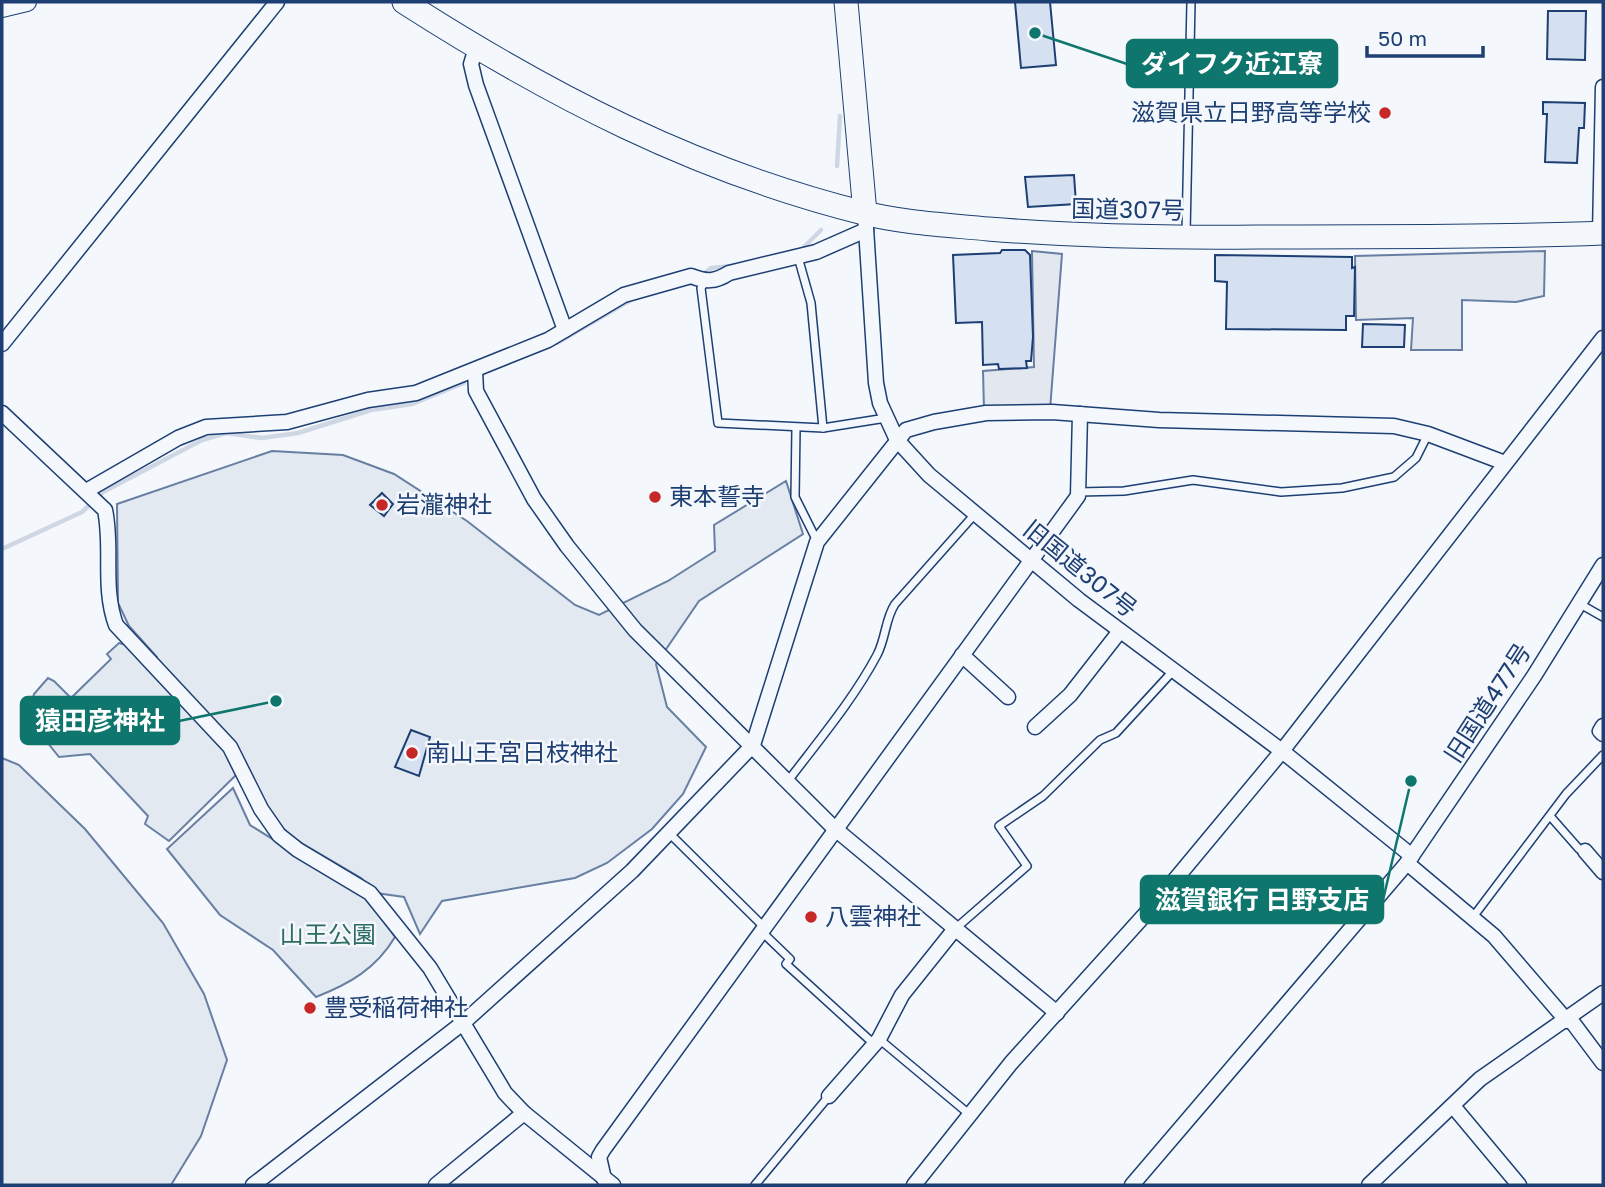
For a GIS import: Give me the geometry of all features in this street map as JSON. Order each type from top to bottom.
[{"type":"highway","name":"国道307号","points":[[404,2],[476,48],[606,120],[667,149],[865,222],[937,224],[1056,234],[1186,237],[1602,234]]},
{"type":"highway","points":[[846,2],[865,222]]},
{"type":"street","points":[[2,8],[27,2]]},
{"type":"street","points":[[2,344],[268,17],[277,2]]},
{"type":"street","points":[[476,48],[471,64],[477,85],[565,330]]},
{"type":"street","points":[[1602,234],[1603,87]]},
{"type":"street","points":[[88,493],[178,438],[206,427],[265,425],[306,418],[368,400],[416,393],[565,330],[624,295],[798,257],[865,222]]},
{"type":"street","name":"旧国道307号","points":[[865,222],[876,383],[886,418],[897,440],[923,470],[1031,561],[1120,631],[1282,751],[1410,860],[1517,958],[1603,1063]]},
{"type":"street","points":[[914,1185],[970,1114],[1159,899],[1282,751],[1603,338]]},
{"type":"street","points":[[475,370],[475,391],[534,499],[567,546],[635,629],[834,828],[1057,1013]]},
{"type":"street","points":[[2,412],[103,508],[110,531],[109,606],[116,625],[230,747],[261,809],[279,835],[298,850],[370,893],[430,968],[505,1093],[524,1113],[608,1183]]},
{"type":"street","points":[[262,1183],[464,1022],[632,871],[753,745],[817,542],[906,430],[986,413],[1394,426],[1428,434],[1505,463]]},
{"type":"street","points":[[608,1183],[599,1157],[603,1150],[834,828],[1031,561],[1078,492],[1080,414]]},
{"type":"street","name":"旧国道477号","points":[[1410,860],[1580,604],[1603,565]]},
{"type":"street","points":[[1035,727],[1070,695],[1120,631]]},
{"type":"street","points":[[962,655],[1008,697]]},
{"type":"street","points":[[1603,726],[1600,731],[1603,734]]},
{"type":"street","points":[[1585,851],[1603,872]]},
{"type":"street","points":[[1132,1185],[1410,860]]},
{"type":"street","points":[[829,1096],[876,1042],[902,995],[954,930]]},
{"type":"street","points":[[1369,1185],[1480,1079],[1569,1020],[1603,993]]},
{"type":"street","points":[[1453,1106],[1519,1185]]},
{"type":"street","points":[[436,1185],[524,1113]]},
{"type":"lane","points":[[1186,237],[1191,2]]},
{"type":"lane","points":[[798,257],[811,303],[823,428]]},
{"type":"lane","points":[[700,280],[718,423],[823,428],[886,418]]},
{"type":"lane","points":[[796,428],[795,497],[817,542]]},
{"type":"lane","points":[[1078,492],[1124,491],[1193,480],[1281,492],[1342,488],[1394,477],[1416,458],[1428,434]]},
{"type":"lane","points":[[788,781],[841,712],[877,656],[885,638],[889,614],[895,604],[975,514]]},
{"type":"lane","points":[[1580,604],[1603,617]]},
{"type":"lane","points":[[954,930],[1027,866],[999,826],[1043,796],[1100,740],[1116,733],[1173,671]]},
{"type":"lane","points":[[1473,917],[1550,817],[1603,755]]},
{"type":"lane","points":[[1550,817],[1578,849],[1585,851]]},
{"type":"lane","points":[[669,832],[790,959],[786,964],[876,1042],[970,1114]]},
{"type":"lane","points":[[755,1185],[829,1096]]},
{"type":"green space","points":[[272,451],[343,455],[394,474],[467,521],[575,605],[599,615],[668,581],[715,551],[714,525],[786,481],[803,534],[699,601],[656,664],[667,707],[706,747],[683,794],[652,829],[607,863],[575,878],[442,901],[420,934],[404,897],[376,893],[361,878],[293,838],[271,817],[245,764],[156,662],[157,657],[129,626],[118,603],[117,504]]},
{"type":"green space","points":[[119,643],[126,645],[225,749],[236,775],[169,841],[145,824],[148,816],[90,754],[59,757],[28,718],[34,694],[48,678],[71,698],[111,659],[107,654]]},
{"type":"green space","points":[[2,758],[19,765],[85,829],[163,923],[204,994],[227,1060],[201,1136],[171,1185],[2,1185]]},
{"type":"green space","name":"山王公園","points":[[233,788],[250,825],[367,898],[395,937],[370,967],[340,987],[316,997],[273,950],[220,915],[167,849]]},
{"type":"shaded area","points":[[1032,251],[1062,254],[1050,410],[984,410],[983,371],[1034,367]]},
{"type":"shaded area","points":[[1545,251],[1544,296],[1516,302],[1462,300],[1462,350],[1411,350],[1413,318],[1356,320],[1355,256]]},
{"type":"building","points":[[1015,2],[1050,2],[1056,65],[1021,68]]},
{"type":"building","points":[[1548,11],[1586,11],[1585,60],[1547,59]]},
{"type":"building","points":[[1543,102],[1585,103],[1584,128],[1579,128],[1577,163],[1545,162],[1547,114],[1543,114]]},
{"type":"building","points":[[1074,175],[1076,204],[1028,207],[1025,177]]},
{"type":"building","points":[[1002,250],[1025,250],[1030,255],[1033,337],[1031,361],[1026,361],[1027,368],[999,369],[998,364],[983,365],[982,322],[956,323],[953,255],[1000,253]]},
{"type":"building","points":[[1215,255],[1352,257],[1352,268],[1355,267],[1354,316],[1346,316],[1346,330],[1226,329],[1227,282],[1215,281]]},
{"type":"building","points":[[1363,324],[1405,325],[1404,347],[1362,347]]},
{"type":"building","name":"岩瀧神社","points":[[382,493],[393,504],[384,516],[370,505]]},
{"type":"building","points":[[275,696],[279,697],[277,707],[272,705]]},
{"type":"building","name":"南山王宮日枝神社","points":[[411,730],[430,737],[419,776],[395,767]]},
{"type":"building","name":"豊受稲荷神社","points":[[312,1002],[317,1008],[310,1013],[304,1007]]},
{"type":"waterway","points":[[837,166],[840,116]]},
{"type":"waterway","points":[[802,249],[821,230]]},
{"type":"waterway","points":[[702,276],[711,268],[732,266]]},
{"type":"waterway","points":[[557,343],[634,298]]},
{"type":"waterway","points":[[2,549],[82,512],[103,492],[202,440],[226,433],[262,438],[298,433],[371,410],[412,404],[464,383]]},
{"type":"place","name":"ダイフク近江寮","points":[[1035,33]]},
{"type":"place","name":"滋賀県立日野高等学校","points":[[1385,113]]},
{"type":"place","name":"東本誓寺","points":[[655,497]]},
{"type":"place","name":"岩瀧神社","points":[[382,505]]},
{"type":"place","name":"猿田彦神社","points":[[276,701]]},
{"type":"place","name":"南山王宮日枝神社","points":[[412,753]]},
{"type":"place","name":"滋賀銀行 日野支店","points":[[1411,781]]},
{"type":"place","name":"八雲神社","points":[[811,917]]},
{"type":"place","name":"豊受稲荷神社","points":[[310,1008]]}]
